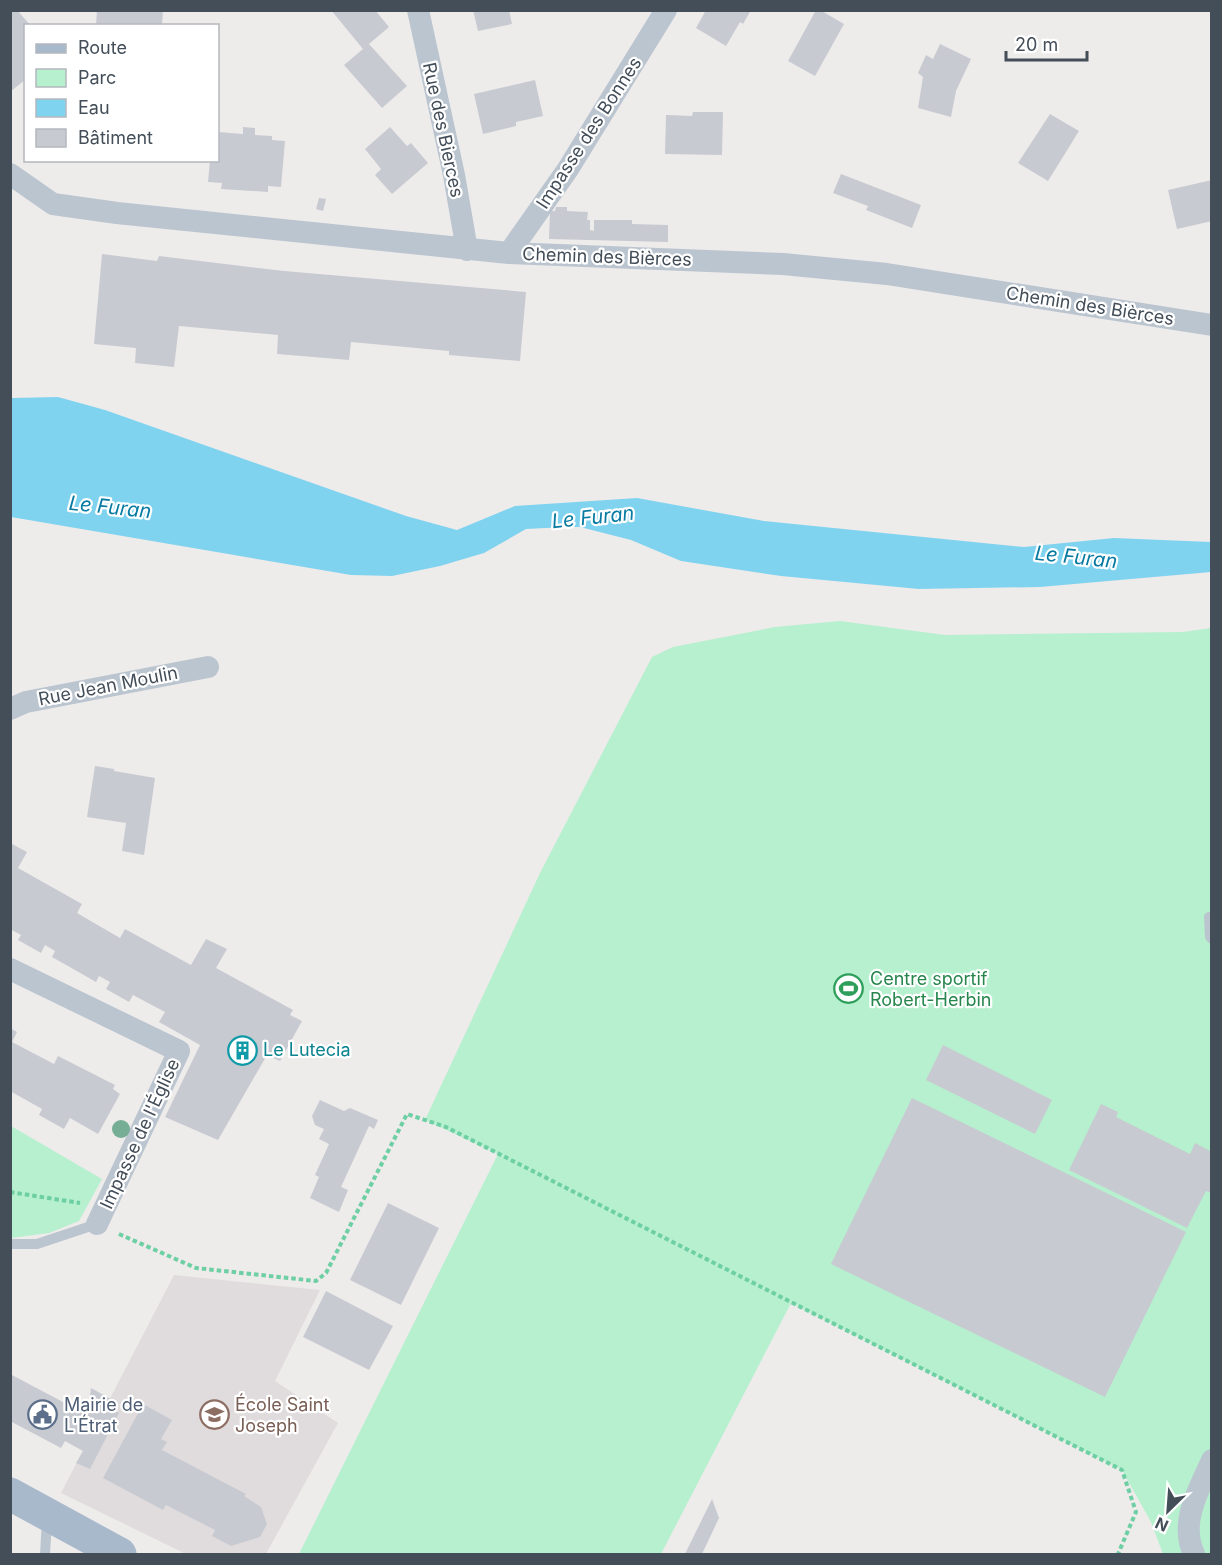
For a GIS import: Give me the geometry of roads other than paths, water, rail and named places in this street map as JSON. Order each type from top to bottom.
[{"type":"main road","points":[[10,1494],[120,1554]]},
{"type":"street","name":"Rue des Bierces","points":[[418,10],[454,175],[467,249]]},
{"type":"street","name":"Impasse des Bonnes","points":[[509,253],[568,169],[666,10]]},
{"type":"street","name":"Chemin des Bièrces","points":[[10,174],[52,204],[117,213],[509,253],[783,264],[864,272],[1212,325]]},
{"type":"street","name":"Rue Jean Moulin","points":[[10,709],[26,702],[208,667]]},
{"type":"street","name":"Impasse de l'Église","points":[[10,969],[179,1051],[97,1224]]},
{"type":"street","points":[[1194,1554],[1190,1545],[1190,1511],[1212,1460]]},
{"type":"lane","points":[[1209,917],[1212,939]]},
{"type":"lane","points":[[10,1244],[37,1244],[97,1224]]},
{"type":"lane","points":[[45,1554],[48,1513]]},
{"type":"water","name":"Le Furan","points":[[58,397],[105,410],[406,516],[457,530],[515,506],[637,498],[764,521],[1024,547],[1114,538],[1211,542],[1211,572],[1040,587],[919,589],[781,576],[681,561],[631,540],[580,527],[567,527],[526,529],[484,553],[440,566],[392,576],[351,575],[11,517],[11,398]]},
{"type":"place","name":"Centre sportif Robert-Herbin","points":[[849,989]]},
{"type":"place","name":"Le Lutecia","points":[[242,1050]]},
{"type":"place","name":"Mairie de L'Étrat","points":[[43,1415]]},
{"type":"place","name":"École Saint Joseph","points":[[214,1415]]}]
